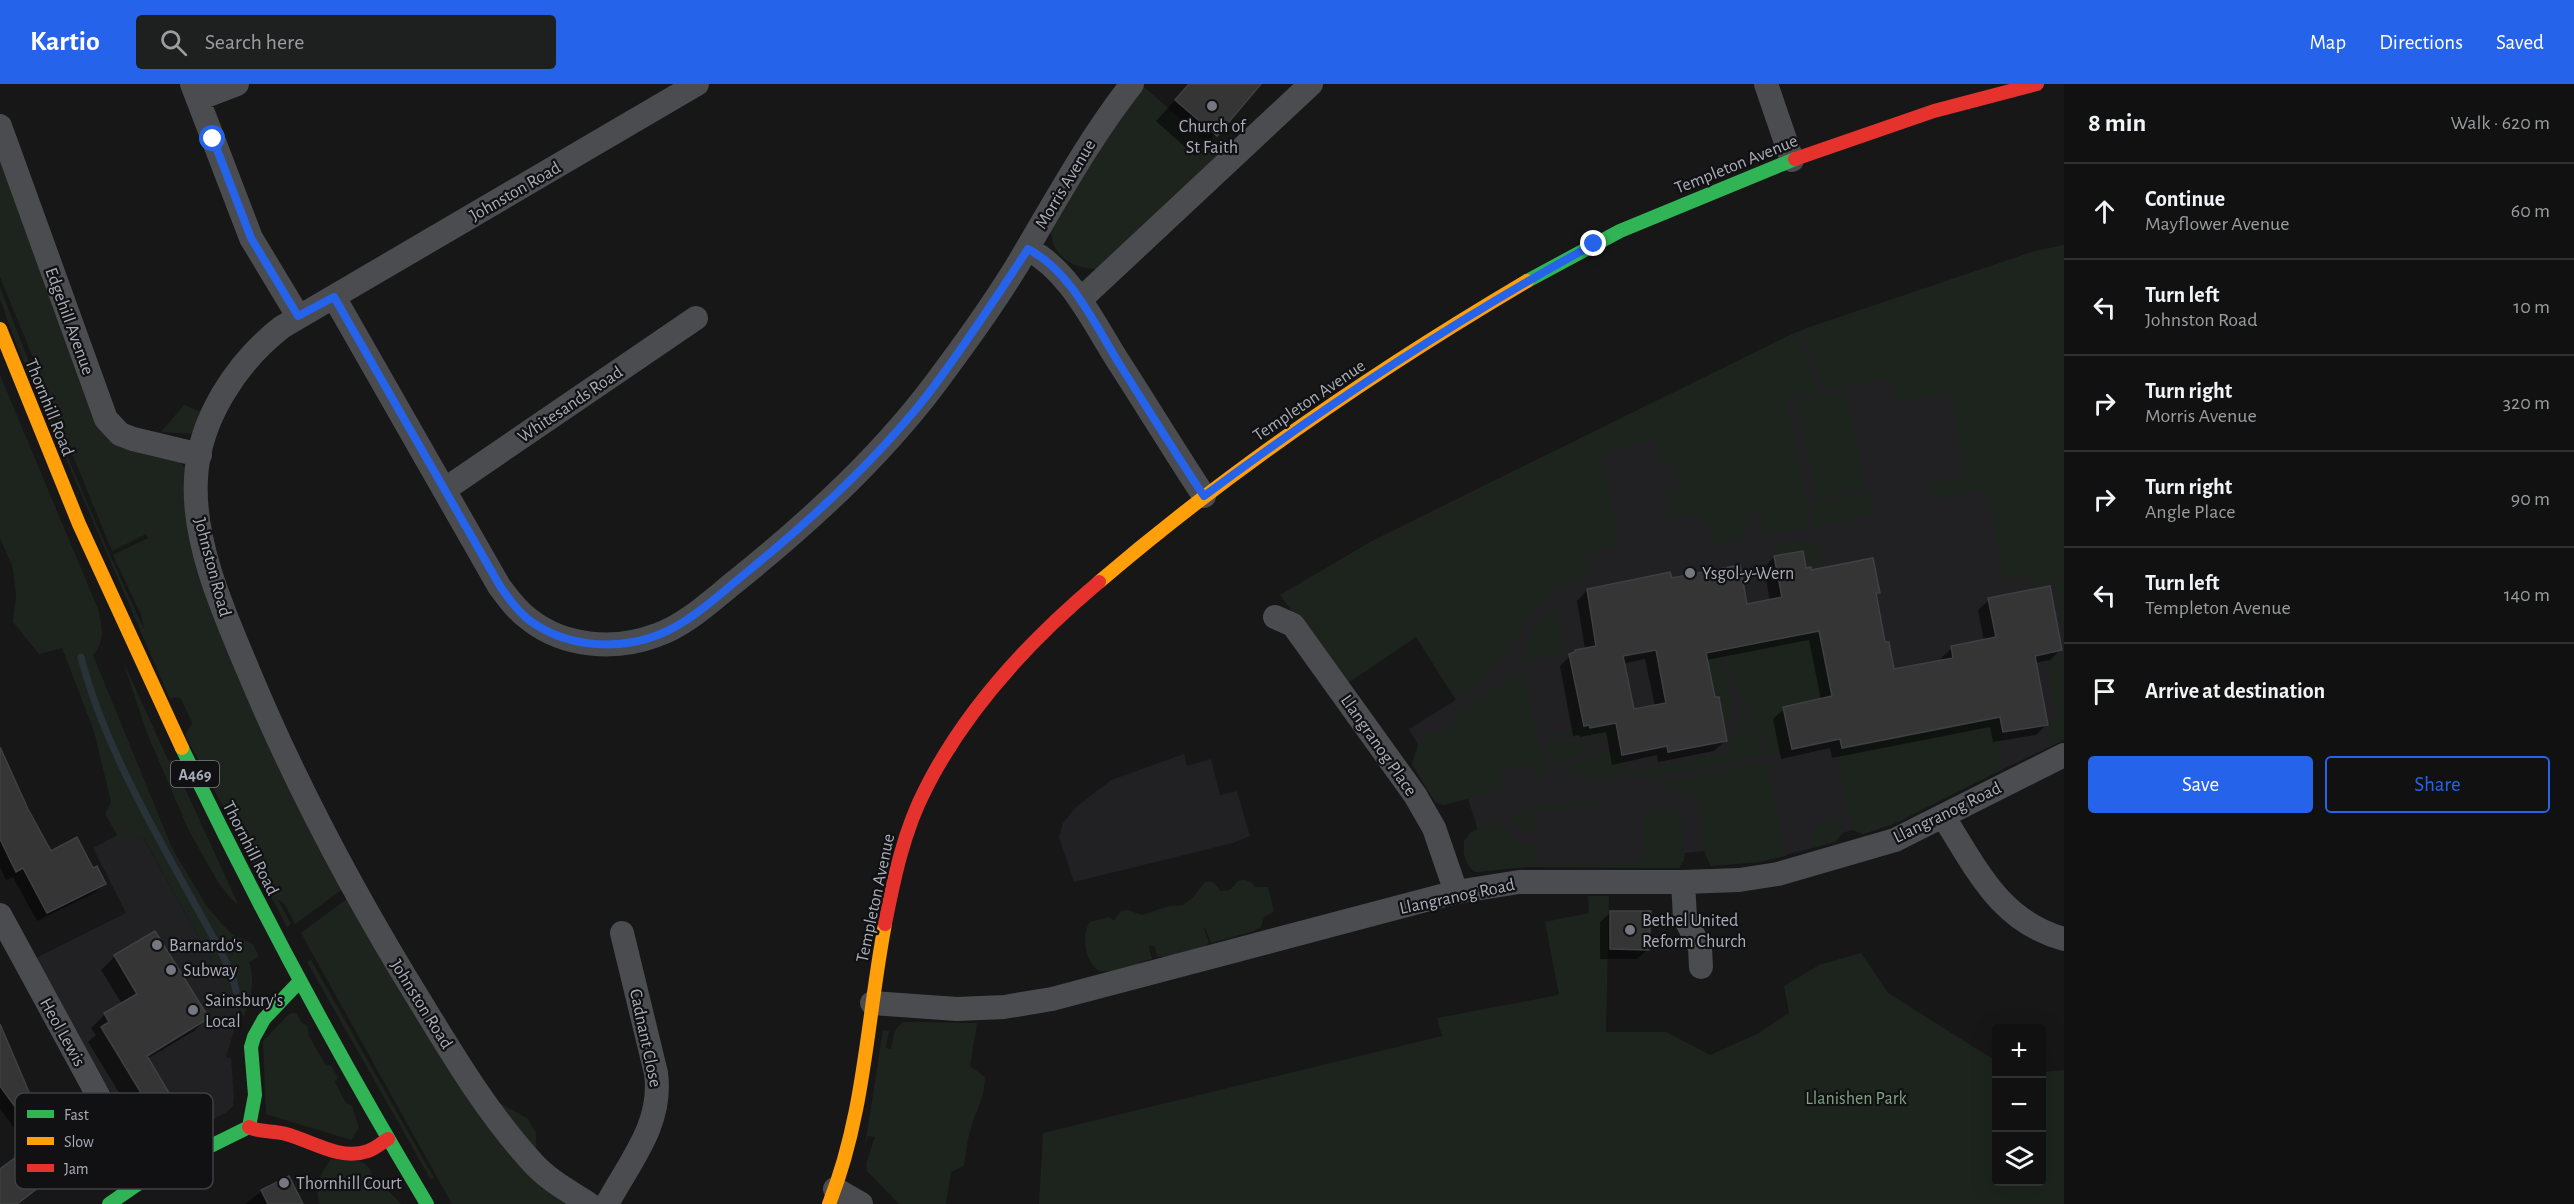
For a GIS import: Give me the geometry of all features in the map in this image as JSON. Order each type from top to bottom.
[{"type":"street","points":[[237,84],[195,91],[251,238],[298,316]]},
{"type":"street","name":"Johnston Road","points":[[589,1204],[551,1180],[533,1164],[492,1113],[382,940],[332,852],[274,731],[217,591],[207,559],[195,497],[196,476],[213,413],[226,390],[259,347],[298,316],[697,84]]},
{"type":"street","name":"Morris Avenue","points":[[334,297],[444,490],[500,586],[513,604],[536,625],[562,638],[598,644],[638,641],[657,636],[674,628],[773,551],[843,487],[893,435],[945,371],[1028,249],[1085,150],[1132,84]]},
{"type":"street","points":[[1080,300],[1311,84]]},
{"type":"street","points":[[1766,84],[1792,160]]},
{"type":"street","name":"Templeton Avenue","points":[[832,1197],[858,1104],[873,1003],[905,838],[926,788],[952,743],[996,683],[1052,624],[1110,571],[1270,447],[1383,372],[1552,267],[1613,235],[1792,160],[1938,110],[2037,84]]},
{"type":"street","name":"Edgehill Avenue","points":[[0,126],[106,418],[120,434],[200,455]]},
{"type":"street","points":[[1028,249],[1046,260],[1080,300],[1204,496]]},
{"type":"street","name":"Whitesands Road","points":[[444,490],[696,318]]},
{"type":"street","name":"Thornhill Road","points":[[0,329],[48,452],[124,627],[201,787],[299,982],[427,1204]]},
{"type":"street","name":"Llangranog Place","points":[[1275,617],[1293,625],[1402,775],[1434,828],[1456,892]]},
{"type":"street","name":"Llangranog Road","points":[[873,1003],[957,1009],[1004,1007],[1043,1000],[1456,892],[1519,882],[1683,882],[1739,880],[1778,874],[1895,840],[2064,755]]},
{"type":"street","points":[[1943,816],[1993,895],[2022,920],[2035,928],[2064,939]]},
{"type":"street","points":[[1683,882],[1685,918],[1700,948],[1701,967]]},
{"type":"street","name":"Heol Lewis","points":[[0,915],[96,1093]]},
{"type":"street","name":"Cadnant Close","points":[[607,1204],[649,1129],[656,1109],[658,1093],[622,933]]},
{"type":"street","points":[[249,1127],[255,1095],[251,1047],[254,1037],[264,1019],[299,982]]},
{"type":"street","points":[[213,1145],[249,1127]]},
{"type":"street","points":[[249,1127],[256,1131],[269,1128],[339,1152],[368,1151],[388,1138]]},
{"type":"street","points":[[109,1204],[131,1189]]},
{"type":"street","points":[[832,1197],[861,1204]]},
{"type":"shaded area","name":"Ysgol-y-Wern","points":[[2064,245],[2064,740],[1896,823],[1863,834],[1852,830],[1843,833],[1835,842],[1759,862],[1711,866],[1705,851],[1685,853],[1679,868],[1526,867],[1476,872],[1470,868],[1464,851],[1464,841],[1470,833],[1478,829],[1468,799],[1443,805],[1435,802],[1412,764],[1418,745],[1409,729],[1456,700],[1416,637],[1280,595],[1372,541],[1794,333],[2035,251]]},
{"type":"shaded area","points":[[1184,754],[1187,766],[1211,759],[1220,795],[1237,791],[1250,836],[1233,843],[1074,882],[1059,837],[1063,823],[1076,807],[1111,780]]},
{"type":"shaded area","points":[[136,825],[240,1011],[226,1057],[231,1058],[233,1106],[213,1119],[213,1093],[112,1093],[96,1070],[36,958],[126,913],[93,848]]},
{"type":"green space","points":[[1143,86],[1222,156],[1098,269],[1077,265],[1060,255],[1055,248],[1051,229],[1053,218]]},
{"type":"green space","points":[[0,149],[100,425],[181,462],[185,468],[216,557],[343,889],[295,924],[284,903],[278,900],[291,924],[287,927],[185,735],[192,723],[181,699],[175,697],[170,699],[15,341],[0,299],[0,287],[69,459],[144,629],[141,615],[113,555],[148,538],[146,534],[112,551],[0,277]]},
{"type":"green space","points":[[2064,245],[2064,631],[2054,582],[2031,586],[2028,576],[2004,580],[1987,489],[1933,500],[1929,484],[1966,476],[1950,392],[1898,402],[1892,378],[1826,391],[1801,330],[2035,251]]},
{"type":"green space","points":[[1794,333],[1819,392],[1786,398],[1807,502],[1808,527],[1769,535],[1759,512],[1750,514],[1746,530],[1739,539],[1713,546],[1704,519],[1699,516],[1672,519],[1667,492],[1681,488],[1676,465],[1662,468],[1655,440],[1603,453],[1619,545],[1587,554],[1592,572],[1557,589],[1543,600],[1482,682],[1456,700],[1416,637],[1345,685],[1280,595],[1372,541]]},
{"type":"green space","points":[[0,375],[98,609],[102,628],[101,639],[93,655],[172,848],[206,905],[233,935],[253,944],[259,957],[249,962],[252,983],[244,1017],[211,963],[212,961],[143,837],[132,840],[117,835],[105,814],[111,802],[94,731],[62,648],[39,654],[13,622],[16,596],[13,568],[0,538]]},
{"type":"green space","points":[[1846,390],[1866,488],[1817,498],[1796,400]]},
{"type":"green space","points":[[184,405],[205,413],[193,434],[161,432]]},
{"type":"green space","points":[[1869,492],[1874,515],[1813,527],[1813,502]]},
{"type":"green space","points":[[1804,540],[1819,546],[1824,564],[1806,568],[1803,551],[1775,556],[1772,545]]},
{"type":"green space","points":[[1551,610],[1557,613],[1564,654],[1526,661],[1527,647],[1532,633]]},
{"type":"green space","points":[[1819,631],[1832,696],[1782,719],[1788,751],[1769,753],[1728,666],[1723,649]]},
{"type":"green space","points":[[1704,640],[1719,657],[1724,667],[1730,700],[1729,723],[1724,724],[1721,697],[1715,697]]},
{"type":"green space","points":[[2063,654],[2064,740],[2051,746],[2046,725],[2058,721],[2045,659]]},
{"type":"green space","points":[[123,661],[168,760],[172,760],[238,904],[231,899],[218,882],[189,831],[147,733]]},
{"type":"green space","points":[[1524,674],[1547,777],[1536,780],[1531,763],[1500,770],[1504,789],[1443,805],[1435,802],[1412,764],[1418,745],[1425,740],[1422,736],[1427,732],[1444,733],[1457,723],[1452,716],[1509,679]]},
{"type":"green space","points":[[1991,700],[2003,769],[1896,823],[1863,834],[1852,830],[1835,740],[1839,739],[1842,748],[1974,722]]},
{"type":"green space","points":[[1743,708],[1764,754],[1659,777],[1553,775],[1604,751],[1622,754],[1626,772],[1730,752],[1727,739],[1734,738]]},
{"type":"green space","points":[[1616,723],[1619,738],[1545,736]]},
{"type":"green space","points":[[1547,743],[1599,744],[1599,746],[1552,769]]},
{"type":"green space","points":[[1767,761],[1786,856],[1759,862],[1711,866],[1705,852],[1699,807],[1692,798],[1679,790],[1657,783]]},
{"type":"green space","points":[[1570,801],[1605,801],[1605,806],[1534,811],[1535,831],[1524,830],[1512,823],[1513,817],[1523,811]]},
{"type":"green space","points":[[1659,806],[1672,808],[1683,820],[1684,860],[1679,868],[1526,867],[1476,872],[1464,856],[1468,838],[1478,830],[1476,824],[1496,821],[1517,842],[1535,845],[1536,864],[1644,861],[1644,822],[1647,815]]},
{"type":"green space","points":[[1840,817],[1843,833],[1835,842],[1813,848],[1812,841],[1815,831],[1828,821]]},
{"type":"green space","points":[[1238,881],[1251,882],[1255,887],[1268,887],[1274,911],[1264,917],[1261,927],[1254,931],[1211,943],[1205,927],[1209,942],[1197,954],[1165,961],[1162,956],[1157,957],[1155,947],[1150,945],[1152,959],[1141,962],[1136,969],[1101,971],[1090,961],[1085,940],[1090,922],[1109,917],[1114,921],[1121,911],[1128,910],[1142,915],[1169,906],[1183,905],[1205,882],[1213,882],[1221,891],[1230,890]]},
{"type":"green space","name":"Llanishen Park","points":[[1588,896],[1609,896],[1606,1032],[1666,1032],[1710,1055],[1757,1034],[1789,1013],[1784,986],[1819,965],[1861,953],[1888,993],[1992,1058],[1992,1186],[2046,1186],[2046,1072],[2064,1070],[2064,1204],[1039,1204],[1043,1133],[1442,1036],[1437,1018],[1559,995],[1545,922],[1589,913]]},
{"type":"green space","points":[[348,898],[496,1101],[527,1118],[536,1133],[536,1153],[584,1204],[452,1204],[301,933]]},
{"type":"green space","points":[[311,960],[434,1178],[431,1180],[307,962]]},
{"type":"green space","points":[[289,1014],[297,1014],[302,1023],[307,1025],[309,1036],[325,1064],[331,1066],[338,1077],[335,1082],[346,1103],[352,1105],[359,1128],[351,1140],[266,1114],[263,1041]]},
{"type":"green space","points":[[905,1022],[977,1023],[970,1066],[985,1077],[983,1092],[973,1121],[964,1166],[951,1172],[946,1204],[899,1204],[867,1171],[866,1164],[875,1137],[868,1136],[864,1152],[883,1030],[889,1031],[886,1048],[891,1049],[896,1029]]},
{"type":"green space","points":[[331,1159],[354,1160],[365,1164],[372,1174],[374,1183],[387,1189],[401,1204],[320,1204],[318,1192],[320,1180]]},
{"type":"building","name":"Church of St Faith","points":[[1189,84],[1261,84],[1217,136],[1175,100]]},
{"type":"building","points":[[1803,551],[1806,568],[1811,567],[1811,570],[1873,558],[1880,593],[1876,593],[1885,642],[1889,642],[1894,669],[1953,658],[1951,646],[1996,637],[1988,598],[2050,586],[2062,650],[2035,656],[2048,725],[2003,732],[2000,717],[1842,748],[1840,739],[1792,749],[1783,707],[1832,696],[1819,631],[1706,653],[1715,697],[1719,697],[1727,741],[1668,752],[1667,746],[1622,755],[1616,723],[1590,728],[1589,725],[1584,726],[1569,654],[1575,650],[1596,646],[1587,589],[1670,572],[1672,578],[1740,565],[1747,604],[1782,597],[1774,556]],"holes":[[[1656,650],[1666,703],[1634,709],[1623,656]]]},
{"type":"building","points":[[0,747],[28,809],[51,851],[77,837],[93,868],[97,866],[106,884],[47,913],[23,868],[16,872],[0,839]]},
{"type":"building","name":"Bethel United Reform Church","points":[[1610,911],[1651,911],[1649,950],[1610,949]]},
{"type":"building","points":[[155,931],[209,1018],[147,1056],[169,1093],[141,1093],[101,1027],[109,1022],[104,1013],[137,994],[114,955]]},
{"type":"building","points":[[0,1024],[29,1093],[15,1093],[15,1107],[0,1086]]},
{"type":"building","points":[[15,1158],[15,1189],[37,1189],[17,1204],[0,1204],[0,1169]]},
{"type":"building","name":"Thornhill Court","points":[[289,1176],[303,1204],[268,1204],[261,1190]]},
{"type":"waterway","points":[[81,657],[92,694],[124,770],[142,808],[221,952],[232,974],[236,991]]},
{"type":"traffic: fast","points":[[1527,281],[1620,231],[1795,159]]},
{"type":"traffic: fast","points":[[182,748],[299,979],[427,1204]]},
{"type":"traffic: fast","points":[[249,1127],[255,1095],[251,1047],[254,1037],[264,1019],[299,982]]},
{"type":"traffic: fast","points":[[213,1145],[249,1127]]},
{"type":"traffic: fast","points":[[109,1204],[131,1189]]},
{"type":"traffic: slow","points":[[1099,582],[1149,540],[1253,460],[1307,422],[1416,349],[1527,281]]},
{"type":"traffic: slow","points":[[0,329],[79,524],[182,748]]},
{"type":"traffic: slow","points":[[829,1204],[841,1170],[858,1101],[885,924]]},
{"type":"traffic: jam","points":[[1795,159],[1934,111],[2037,84]]},
{"type":"traffic: jam","points":[[885,924],[906,837],[918,804],[942,758],[1002,676],[1049,627],[1099,582]]},
{"type":"traffic: jam","points":[[249,1127],[286,1134],[347,1154],[368,1151],[388,1139]]},
{"type":"place","name":"Church of St Faith","points":[[1212,106]]},
{"type":"place","name":"Ysgol-y-Wern","points":[[1690,573]]},
{"type":"place","name":"Bethel United Reform Church","points":[[1630,930]]},
{"type":"place","name":"Barnardo's","points":[[157,945]]},
{"type":"place","name":"Subway","points":[[171,970]]},
{"type":"place","name":"Sainsbury's Local","points":[[193,1010]]},
{"type":"place","name":"Thornhill Court","points":[[284,1183]]},
{"type":"route","points":[[213,139],[245,226],[298,316],[334,297],[402,419],[500,586],[513,604],[545,631],[562,638],[598,644],[638,641],[674,628],[719,595],[806,523],[893,435],[923,399],[976,327],[1028,249],[1046,260],[1080,300],[1204,496],[1270,447],[1393,366],[1552,267],[1594,244]]}]
